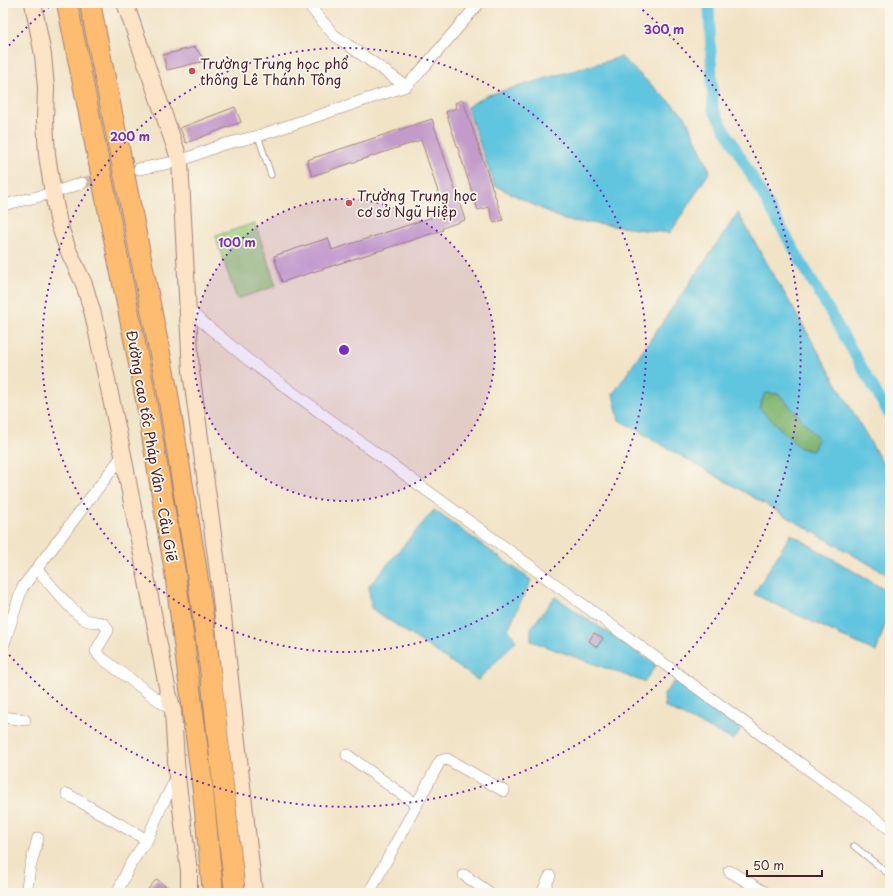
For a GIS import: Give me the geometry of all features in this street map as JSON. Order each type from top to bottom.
[{"type":"highway","name":"Đường cao tốc Pháp Vân - Cầu Giẽ","points":[[67,3],[145,394],[171,549],[197,744],[213,893]]},
{"type":"highway","name":"Đường cao tốc Pháp Vân - Cầu Giẽ","points":[[90,3],[167,389],[211,676],[235,893]]},
{"type":"street","points":[[33,3],[43,55],[46,88],[44,120],[46,156],[53,193],[68,250],[84,284],[94,314],[124,455],[168,692],[173,711],[177,777],[189,871],[189,893]]},
{"type":"street","points":[[125,3],[180,161],[191,371],[218,572],[254,893]]},
{"type":"street","points":[[307,3],[334,35],[406,86]]},
{"type":"street","points":[[139,168],[180,161],[221,145],[258,136],[406,86],[479,3]]},
{"type":"street","points":[[3,205],[53,193],[82,183]]},
{"type":"street","points":[[188,310],[251,362],[890,829]]},
{"type":"street","points":[[3,647],[22,588],[124,455]]},
{"type":"street","points":[[37,569],[72,608],[85,620],[100,622],[106,626],[108,630],[96,651],[99,656],[173,711]]},
{"type":"street","points":[[3,717],[25,720]]},
{"type":"street","points":[[347,755],[417,804]]},
{"type":"street","points":[[369,893],[440,761],[448,759],[504,791]]},
{"type":"street","points":[[117,893],[131,863],[147,840],[161,807],[177,777]]},
{"type":"street","points":[[67,794],[147,840]]},
{"type":"street","points":[[26,893],[30,868],[38,838]]},
{"type":"street","points":[[729,872],[766,893]]},
{"type":"street","points":[[464,875],[490,893]]},
{"type":"street","points":[[542,893],[550,876]]},
{"type":"lane","points":[[258,136],[271,175]]},
{"type":"lane","points":[[854,846],[890,874]]},
{"type":"green space","points":[[255,223],[276,286],[237,299],[215,236]]},
{"type":"green space","points":[[765,393],[779,394],[818,438],[813,451],[800,448],[759,408]]},
{"type":"water","points":[[621,57],[685,116],[710,171],[670,233],[564,220],[494,185],[467,107],[485,96]]},
{"type":"water","points":[[738,213],[890,476],[890,576],[619,420],[613,394]],"holes":[[[765,393],[779,394],[818,438],[813,451],[800,448],[759,408]]]},
{"type":"water","points":[[434,510],[531,580],[508,629],[516,641],[478,680],[371,608],[369,586]]},
{"type":"water","points":[[791,534],[890,593],[890,609],[876,652],[754,594]]},
{"type":"water","points":[[555,597],[656,665],[644,682],[531,641],[531,628]]},
{"type":"water","points":[[676,680],[741,728],[734,740],[665,707],[664,694]]},
{"type":"building","points":[[195,47],[205,61],[167,70],[163,55]]},
{"type":"building","points":[[463,100],[503,220],[494,223],[489,207],[478,210],[446,112],[456,108],[455,103]]},
{"type":"building","points":[[235,107],[241,122],[186,143],[180,128]]},
{"type":"building","points":[[432,119],[465,220],[442,228],[443,230],[282,282],[274,256],[328,238],[332,250],[445,213],[421,140],[312,176],[307,160]]},
{"type":"building","points":[[594,633],[603,638],[597,647],[589,641]]},
{"type":"building","points":[[157,879],[173,893],[153,893],[148,889]]},
{"type":"waterway","points":[[709,3],[713,109],[890,416]]},
{"type":"tunnel","points":[[82,183],[128,171]]},
{"type":"place","name":"Trường Trung học phổ thông Lê Thánh Tông","points":[[192,71]]},
{"type":"place","name":"Trường Trung học cơ sở Ngũ Hiệp","points":[[349,203]]}]
